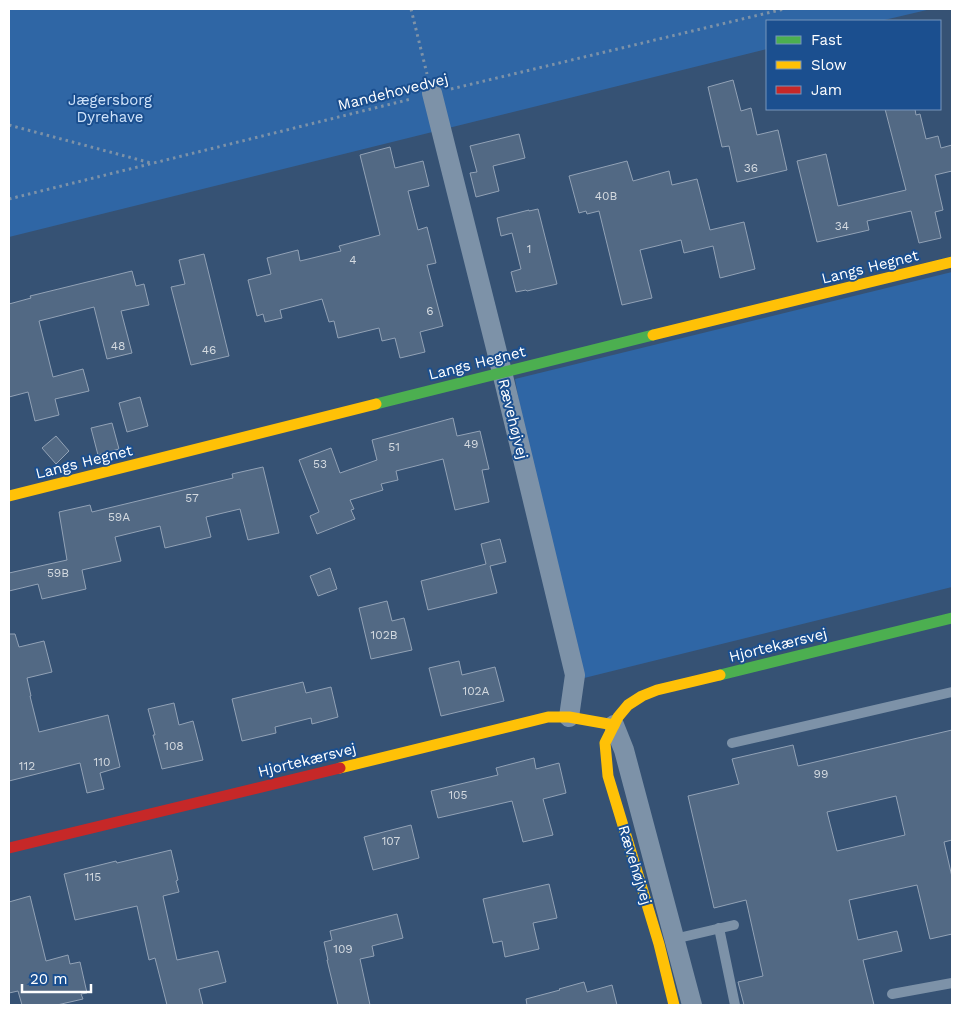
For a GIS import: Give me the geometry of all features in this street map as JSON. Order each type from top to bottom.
[{"type":"street","name":"Rævehøjvej","points":[[432,93],[575,675],[569,717]]},
{"type":"street","name":"Langs Hegnet","points":[[9,496],[502,372],[952,262]]},
{"type":"street","name":"Hjortekærsvej","points":[[9,848],[548,717],[616,721],[628,705],[642,696],[657,690],[952,618]]},
{"type":"street","name":"Rævehøjvej","points":[[616,721],[692,1005]]},
{"type":"street","name":"Rævehøjvej","points":[[616,721],[605,743],[608,776],[659,944],[674,1005]]},
{"type":"lane","points":[[732,743],[952,692]]},
{"type":"lane","points":[[674,939],[734,925]]},
{"type":"lane","points":[[719,928],[736,1005]]},
{"type":"lane","points":[[892,994],[952,982]]},
{"type":"path","points":[[412,9],[432,93]]},
{"type":"path","name":"Mandehovedvej","points":[[9,199],[432,93],[784,9]]},
{"type":"path","points":[[9,125],[151,163]]},
{"type":"green space","name":"Jægersborg Dyrehave","points":[[9,9],[931,9],[884,20],[766,20],[766,49],[9,237]]},
{"type":"green space","points":[[952,272],[952,587],[568,682],[515,379]]},
{"type":"building","points":[[733,80],[741,111],[751,108],[757,135],[778,130],[787,170],[737,182],[729,146],[722,147],[708,87]]},
{"type":"building","points":[[885,110],[915,110],[916,115],[920,114],[926,139],[938,136],[941,148],[952,145],[952,171],[935,175],[943,210],[935,212],[941,238],[919,243],[911,211],[867,221],[869,230],[817,242],[797,161],[826,154],[838,206],[906,190]]},
{"type":"building","points":[[519,134],[525,158],[493,166],[499,191],[476,197],[470,173],[477,172],[470,146]]},
{"type":"building","points":[[390,147],[395,168],[423,161],[429,186],[408,191],[418,230],[427,227],[436,263],[427,265],[443,326],[420,332],[425,352],[400,358],[395,338],[382,341],[379,328],[338,338],[334,321],[329,322],[322,299],[280,310],[282,318],[265,322],[263,314],[257,316],[248,280],[271,274],[267,258],[298,250],[300,261],[341,251],[339,246],[380,235],[360,155]]},
{"type":"building","points":[[627,161],[633,181],[669,171],[672,185],[697,179],[710,230],[744,222],[755,269],[720,278],[713,246],[684,253],[681,240],[640,250],[652,298],[622,305],[599,211],[587,214],[586,211],[579,213],[569,176]]},
{"type":"building","points":[[538,209],[557,284],[516,292],[511,272],[521,269],[512,233],[501,236],[497,218]]},
{"type":"building","points":[[204,254],[229,356],[191,365],[171,287],[185,284],[179,260]]},
{"type":"building","points":[[132,271],[136,286],[144,284],[149,305],[121,311],[132,353],[107,359],[94,307],[39,321],[53,377],[83,369],[89,391],[55,399],[59,415],[35,421],[28,392],[9,397],[9,304],[31,298],[30,296]]},
{"type":"building","points":[[140,397],[148,426],[127,432],[119,403]]},
{"type":"building","points":[[453,418],[457,436],[480,431],[489,469],[482,470],[489,502],[455,510],[443,459],[396,471],[398,480],[381,484],[383,490],[350,500],[354,509],[351,510],[355,519],[317,534],[310,516],[319,512],[299,460],[331,448],[340,473],[377,460],[372,440]]},
{"type":"building","points":[[112,423],[119,449],[98,455],[91,428]]},
{"type":"building","points":[[56,436],[69,451],[56,464],[42,448]]},
{"type":"building","points":[[263,467],[279,533],[248,540],[240,509],[206,517],[211,537],[165,548],[160,526],[115,537],[121,561],[82,570],[86,589],[42,599],[38,584],[9,591],[9,573],[67,560],[59,512],[90,505],[92,512],[233,478],[232,474]]},
{"type":"building","points":[[500,539],[506,562],[490,566],[497,593],[428,610],[421,581],[486,564],[481,544]]},
{"type":"building","points":[[330,568],[337,589],[318,596],[310,576]]},
{"type":"building","points":[[387,601],[392,621],[404,618],[412,650],[371,659],[359,608]]},
{"type":"building","points":[[9,634],[15,634],[19,647],[44,641],[52,672],[27,678],[39,732],[108,715],[120,767],[100,773],[104,789],[87,793],[80,763],[9,781]]},
{"type":"building","points":[[459,661],[462,675],[495,667],[504,701],[441,716],[429,668]]},
{"type":"building","points":[[303,682],[306,693],[331,687],[338,717],[312,724],[311,718],[275,727],[276,733],[242,741],[232,699]]},
{"type":"building","points":[[174,703],[179,725],[193,721],[203,760],[162,769],[148,709]]},
{"type":"building","points":[[952,730],[952,840],[944,842],[952,877],[952,934],[930,939],[917,885],[849,900],[858,940],[897,931],[902,951],[863,960],[874,1005],[744,1005],[738,982],[763,976],[746,900],[714,908],[688,796],[739,784],[732,759],[793,745],[798,766]],"holes":[[[896,796],[905,835],[837,851],[827,812]]]},
{"type":"building","points":[[534,758],[536,769],[559,763],[566,793],[543,799],[553,835],[523,842],[512,801],[438,818],[431,791],[498,775],[496,768]]},
{"type":"building","points":[[411,825],[419,858],[373,870],[364,837]]},
{"type":"building","points":[[171,850],[179,892],[163,896],[177,960],[218,951],[226,982],[199,989],[203,1005],[167,1005],[155,958],[149,960],[137,906],[75,920],[64,874]]},
{"type":"building","points":[[549,884],[557,918],[533,923],[539,949],[505,957],[502,941],[493,943],[483,899]]},
{"type":"building","points":[[30,896],[46,961],[68,955],[70,964],[80,962],[87,993],[81,994],[83,999],[57,1005],[22,1005],[18,991],[9,993],[9,902]]},
{"type":"building","points":[[397,914],[403,938],[372,946],[374,956],[360,959],[370,1005],[338,1005],[324,942],[332,940],[330,931]]},
{"type":"building","points":[[584,982],[587,992],[612,985],[617,1005],[527,1005],[526,999]]},
{"type":"traffic: fast","points":[[376,404],[653,335]]},
{"type":"traffic: fast","points":[[720,675],[952,618]]},
{"type":"traffic: slow","points":[[653,335],[952,262]]},
{"type":"traffic: slow","points":[[9,496],[376,404]]},
{"type":"traffic: slow","points":[[674,1005],[659,944],[608,776],[605,743],[618,717],[628,705],[642,696],[657,690],[720,675]]},
{"type":"traffic: slow","points":[[340,768],[548,717],[569,717],[614,725]]},
{"type":"traffic: jam","points":[[9,848],[340,768]]}]
